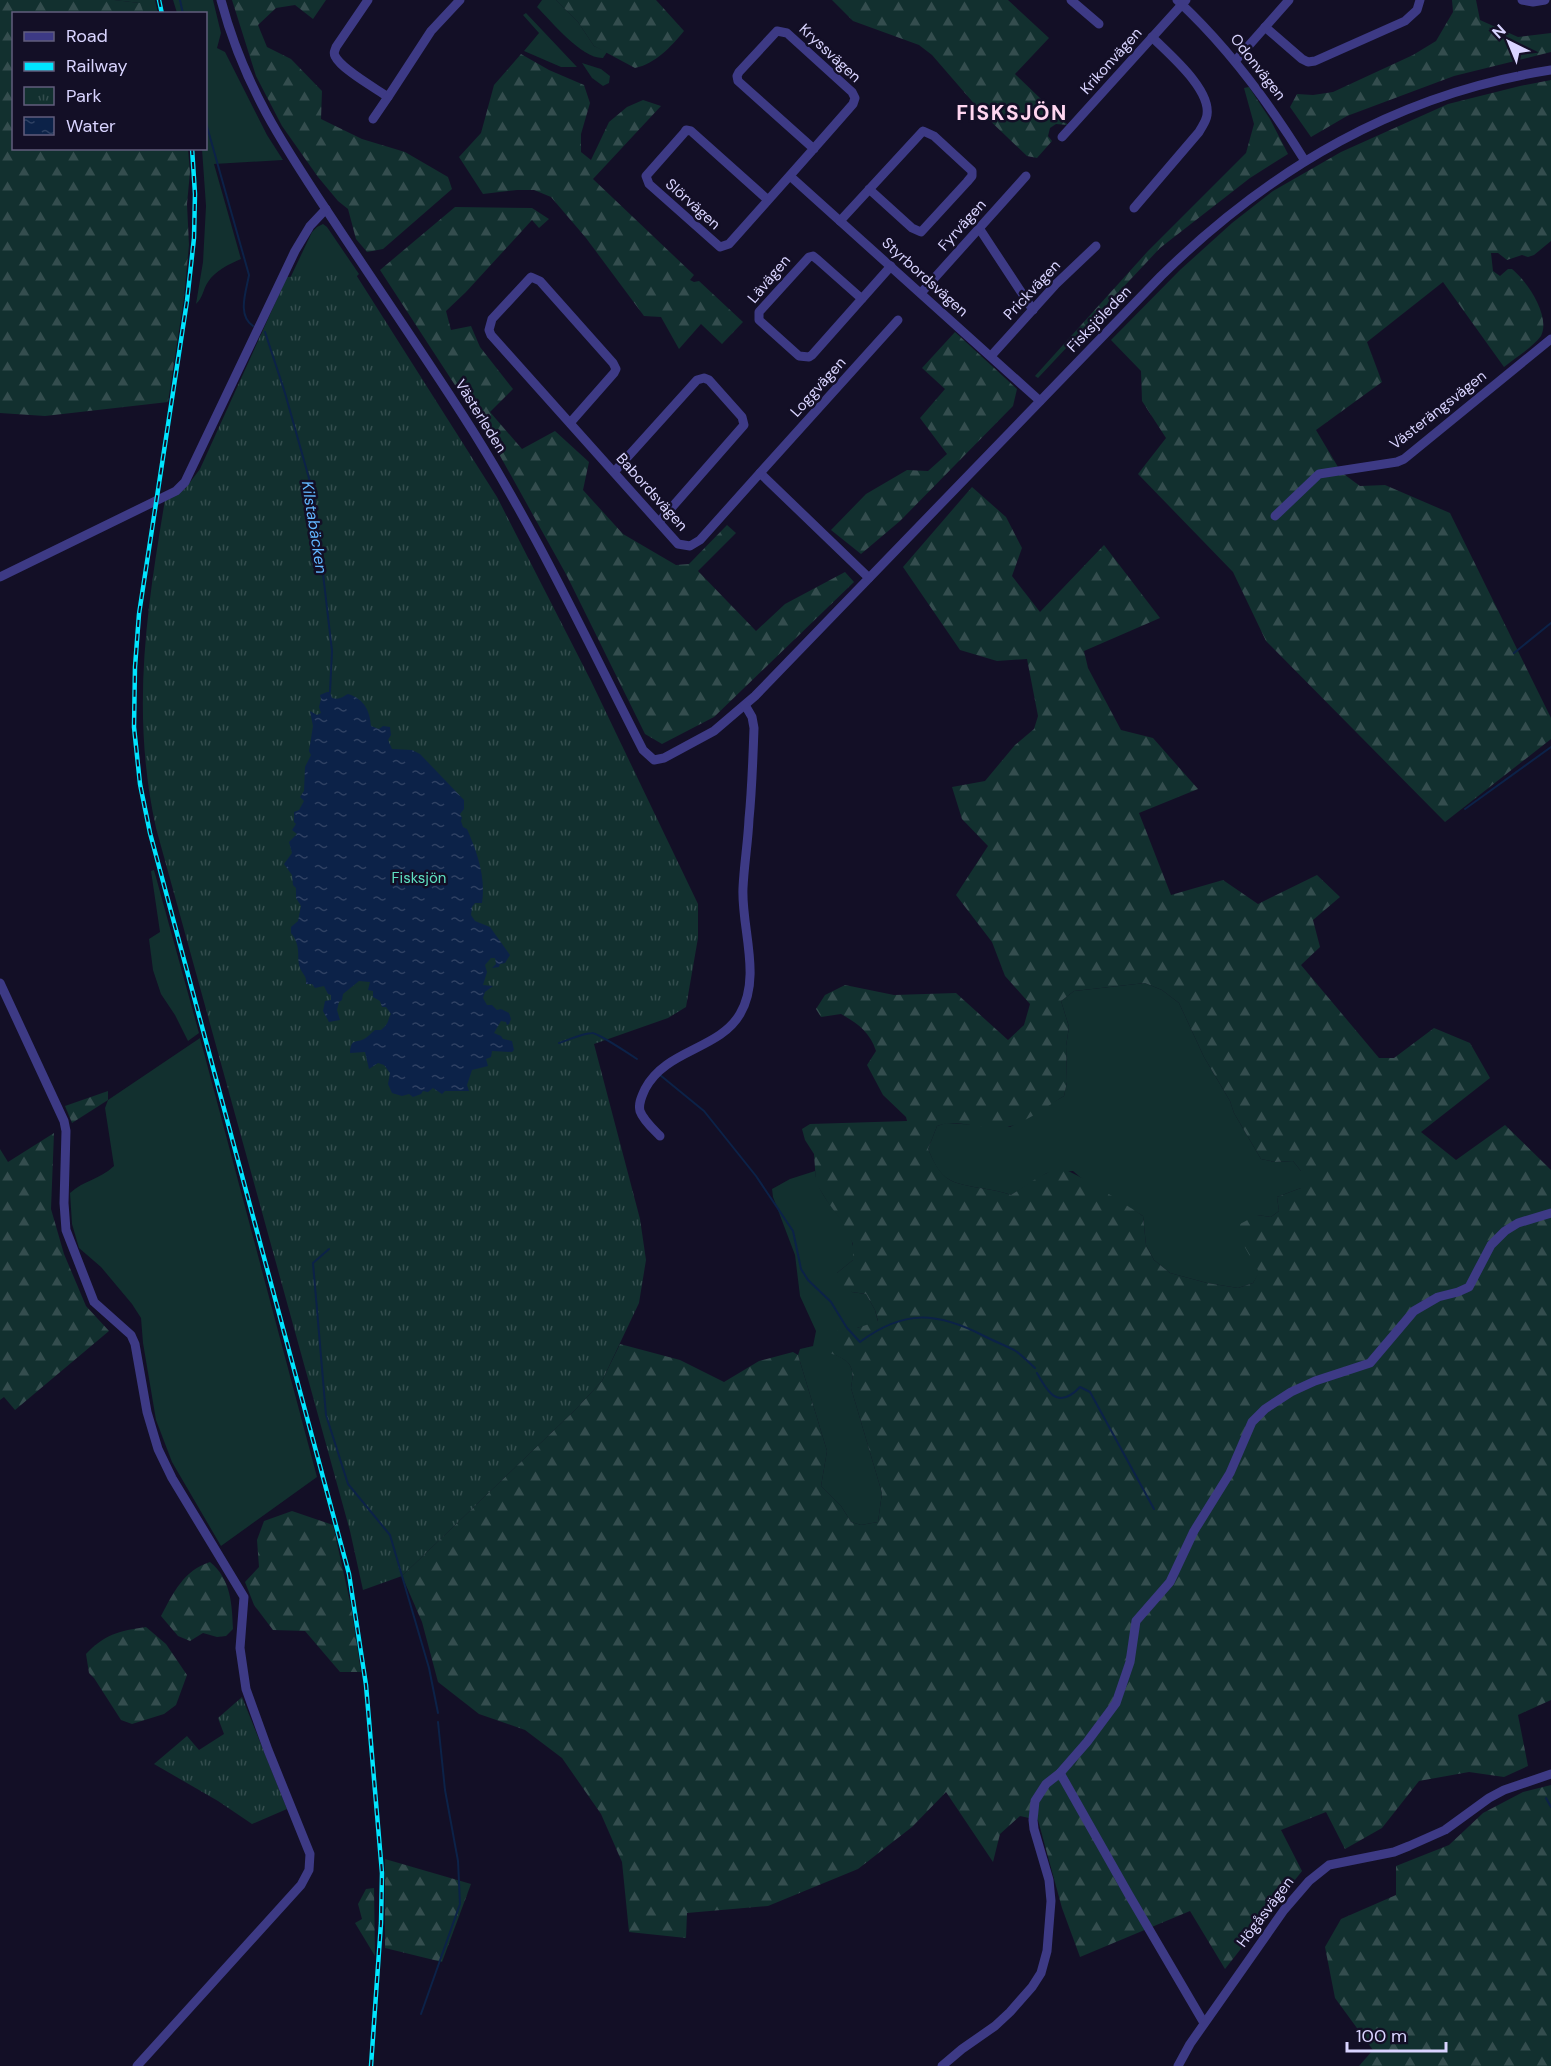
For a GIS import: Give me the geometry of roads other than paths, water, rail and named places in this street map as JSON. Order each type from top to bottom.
[{"type":"street","name":"Västerleden","points":[[222,0],[240,59],[262,109],[463,415],[513,498],[648,757],[654,760],[664,758],[696,742],[725,723],[745,705]]},
{"type":"street","points":[[368,0],[336,47],[335,56],[353,73],[388,97]]},
{"type":"street","points":[[373,119],[431,31],[460,0]]},
{"type":"street","points":[[1071,0],[1099,24]]},
{"type":"street","points":[[1236,60],[1289,0]]},
{"type":"street","points":[[1265,27],[1302,59],[1308,62],[1315,61],[1405,21],[1417,10],[1420,0]]},
{"type":"street","points":[[1522,0],[1533,2],[1545,0]]},
{"type":"street","name":"Krikonvägen","points":[[1062,137],[1182,2]]},
{"type":"street","name":"Odonvägen","points":[[1182,2],[1236,60],[1305,161]]},
{"type":"street","name":"Kryssvägen","points":[[790,176],[814,149],[853,104],[855,98],[852,92],[787,33],[777,31],[739,72],[738,81],[814,149]]},
{"type":"street","points":[[1134,208],[1199,132],[1208,114],[1207,104],[1201,90],[1173,57],[1152,37]]},
{"type":"street","name":"Fisksjöleden","points":[[745,705],[1197,242],[1251,197],[1305,161],[1366,128],[1432,100],[1485,84],[1551,70]]},
{"type":"street","name":"Slörvägen","points":[[768,200],[691,131],[686,130],[646,176],[649,184],[720,247],[729,244],[790,176]]},
{"type":"street","points":[[840,221],[869,189],[923,131],[934,136],[972,171],[972,176],[967,182],[921,232],[912,228],[869,189]]},
{"type":"street","name":"Styrbordsvägen","points":[[790,176],[1040,401]]},
{"type":"street","name":"Fyrvägen","points":[[921,293],[1026,176]]},
{"type":"street","points":[[0,577],[176,491],[185,482],[295,251],[310,226],[326,209]]},
{"type":"street","points":[[979,228],[1033,310]]},
{"type":"street","name":"Prickvägen","points":[[991,356],[1096,246]]},
{"type":"street","name":"Lävägen","points":[[862,299],[813,256],[809,257],[759,312],[758,316],[759,320],[799,356],[805,358],[812,355],[862,299],[891,266]]},
{"type":"street","name":"Babordsvägen","points":[[570,423],[616,369],[540,281],[531,278],[492,319],[489,330],[491,335],[570,423],[614,472],[678,543],[685,547],[695,544],[760,473]]},
{"type":"street","name":"Loggvägen","points":[[760,473],[898,320]]},
{"type":"street","name":"Västerängsvägen","points":[[1275,516],[1319,474],[1404,459],[1551,339]]},
{"type":"street","points":[[614,472],[697,380],[704,378],[709,381],[742,417],[744,425],[659,522]]},
{"type":"street","points":[[760,473],[869,578]]},
{"type":"street","points":[[660,1136],[645,1119],[640,1108],[648,1083],[664,1066],[723,1032],[740,1015],[746,997],[750,961],[742,890],[750,819],[754,728],[752,717],[745,705]]},
{"type":"street","points":[[0,982],[64,1121],[66,1131],[64,1194],[66,1230],[79,1267],[94,1302],[131,1335],[135,1344],[147,1412],[158,1449],[172,1478],[244,1597],[240,1648],[246,1689],[310,1854],[309,1870],[301,1885],[137,2066]]},
{"type":"street","points":[[942,2066],[995,2026],[1038,1980],[1048,1941],[1051,1911],[1051,1891],[1034,1829],[1033,1810],[1039,1792],[1060,1773],[1087,1742],[1116,1703],[1130,1662],[1136,1621],[1175,1574],[1194,1531],[1230,1473],[1252,1422],[1265,1409],[1291,1392],[1370,1363],[1414,1311],[1429,1301],[1469,1287],[1491,1245],[1505,1231],[1518,1223],[1551,1213]]},
{"type":"street","points":[[1060,1773],[1204,2023]]},
{"type":"street","name":"Högåsvägen","points":[[1178,2066],[1204,2023],[1284,1910],[1300,1889],[1319,1871],[1338,1862],[1394,1852],[1409,1846],[1445,1830],[1504,1790],[1551,1774]]},
{"type":"water","name":"Fisksjön","points":[[330,692],[332,698],[348,694],[359,699],[368,711],[371,726],[379,729],[383,726],[390,727],[391,735],[388,740],[392,749],[412,750],[420,754],[464,800],[464,809],[460,814],[461,821],[474,847],[483,884],[482,903],[475,903],[471,915],[475,921],[490,927],[510,955],[499,967],[492,968],[496,964],[495,958],[491,958],[485,965],[487,972],[483,985],[493,986],[485,992],[483,998],[487,1005],[509,1013],[511,1019],[509,1024],[501,1021],[494,1033],[503,1039],[512,1041],[514,1050],[512,1052],[492,1051],[491,1057],[486,1059],[488,1066],[472,1070],[467,1085],[469,1091],[445,1091],[442,1094],[433,1088],[413,1097],[409,1094],[402,1096],[392,1093],[388,1084],[390,1073],[384,1065],[378,1063],[369,1069],[365,1052],[350,1053],[353,1043],[375,1030],[381,1030],[391,1014],[386,1007],[382,1007],[380,1001],[373,997],[373,991],[368,990],[370,982],[359,981],[343,994],[337,1010],[340,1020],[329,1022],[323,1011],[325,1001],[331,1000],[331,995],[324,986],[315,988],[312,984],[306,984],[300,968],[298,947],[291,933],[291,927],[298,921],[301,906],[296,898],[292,875],[284,864],[292,853],[289,842],[297,834],[292,830],[296,824],[294,812],[299,810],[304,801],[300,797],[304,791],[305,767],[311,755],[309,751],[313,726],[310,711],[317,715],[321,713],[320,695]]},
{"type":"waterway","name":"Kilstabäcken","points":[[180,0],[183,12]]},
{"type":"waterway","name":"Kilstabäcken","points":[[207,127],[249,275],[244,310],[245,316],[253,326]]},
{"type":"waterway","name":"Kilstabäcken","points":[[265,332],[314,496],[332,651],[330,692]]},
{"type":"waterway","points":[[1514,653],[1551,623]]},
{"type":"waterway","points":[[1465,809],[1551,747]]},
{"type":"waterway","points":[[559,1043],[592,1033],[637,1059]]},
{"type":"waterway","points":[[660,1075],[704,1111],[756,1176],[793,1231],[801,1269],[808,1280],[831,1302],[847,1328],[860,1342],[876,1331],[906,1319],[936,1319],[967,1328],[1014,1350],[1035,1368]]},
{"type":"waterway","points":[[329,1249],[313,1263],[326,1415],[348,1484],[390,1535],[429,1668],[438,1713]]},
{"type":"waterway","points":[[1037,1373],[1045,1387],[1054,1396],[1066,1397],[1080,1387],[1090,1392],[1154,1509]]},
{"type":"waterway","points":[[421,2014],[460,1904],[458,1861],[445,1790],[438,1722]]},
{"type":"waterway","points":[[1546,1798],[1551,1807]]},
{"type":"railway","points":[[159,0],[162,12]]},
{"type":"railway","points":[[192,150],[195,194],[194,238],[187,301],[139,614],[134,727],[140,784],[150,833],[349,1574],[366,1685],[382,1873],[381,1923],[371,2066]]},
{"type":"district","name":"FISKSJÖN","points":[[1012,113]]}]
